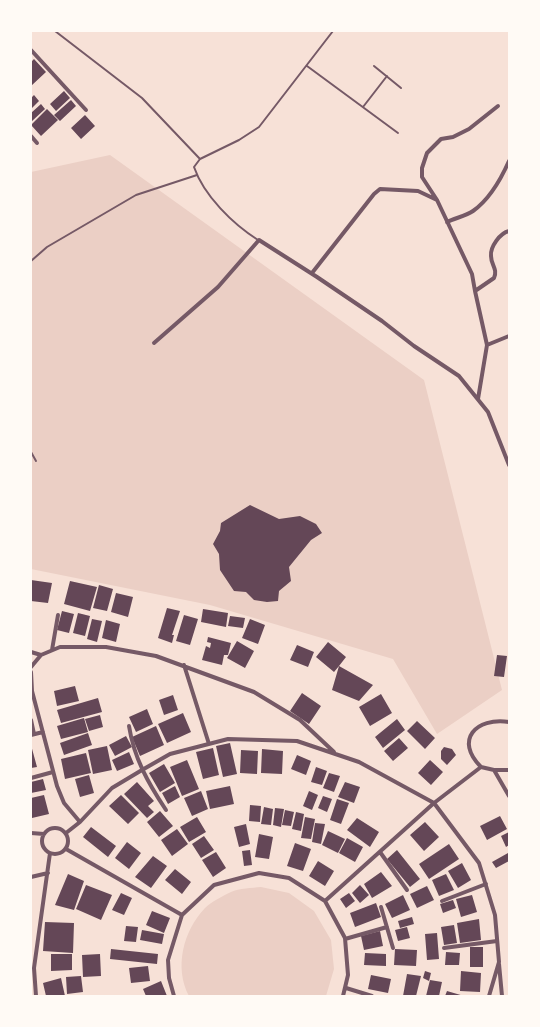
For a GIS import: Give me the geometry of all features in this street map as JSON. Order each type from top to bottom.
[{"type":"street","points":[[31,50],[86,110]]},
{"type":"street","points":[[478,399],[487,345],[472,274],[437,200],[422,177],[422,168],[427,153],[441,139],[453,136],[469,129],[498,106]]},
{"type":"street","points":[[31,136],[37,143]]},
{"type":"street","points":[[447,222],[472,212],[484,201],[501,178],[509,161]]},
{"type":"street","points":[[312,273],[374,194],[380,189],[418,191],[437,200]]},
{"type":"street","points":[[475,291],[495,276],[495,268],[491,256],[494,244],[506,232],[509,231]]},
{"type":"street","points":[[154,343],[218,287],[258,240],[312,273],[382,321],[414,346],[459,376],[488,412],[509,465]]},
{"type":"street","points":[[487,345],[509,336]]},
{"type":"street","points":[[52,650],[58,615]]},
{"type":"street","points":[[31,667],[41,655],[60,646],[106,647],[156,656],[184,665],[254,692],[300,720],[336,754]]},
{"type":"street","points":[[31,652],[41,655]]},
{"type":"street","points":[[184,665],[209,744]]},
{"type":"street","points":[[31,672],[32,691],[53,772],[64,803],[80,822]]},
{"type":"street","points":[[31,720],[33,734],[43,732]]},
{"type":"street","points":[[509,722],[488,721],[476,727],[470,736],[470,748],[473,759],[481,767],[494,770],[509,770]]},
{"type":"street","points":[[129,726],[132,743],[142,770],[166,810]]},
{"type":"street","points":[[66,833],[80,822],[112,788],[142,770],[170,754],[228,739],[297,741],[359,762],[434,803],[479,864],[495,915],[502,996]]},
{"type":"street","points":[[325,901],[434,803],[481,767]]},
{"type":"street","points":[[494,770],[509,796]]},
{"type":"street","points":[[31,778],[53,772]]},
{"type":"street","points":[[31,833],[44,834],[54,828],[66,833]]},
{"type":"street","points":[[50,853],[61,853],[66,849],[66,833]]},
{"type":"street","points":[[36,996],[34,968],[50,853],[43,845],[44,834]]},
{"type":"street","points":[[66,849],[182,915]]},
{"type":"street","points":[[380,852],[407,890]]},
{"type":"street","points":[[31,877],[48,873]]},
{"type":"street","points":[[174,996],[169,978],[168,960],[182,915],[214,885],[260,873],[289,878],[325,901],[345,939],[348,975],[343,996]]},
{"type":"street","points":[[442,901],[486,884]]},
{"type":"street","points":[[381,907],[393,948]]},
{"type":"street","points":[[345,939],[387,927]]},
{"type":"street","points":[[444,948],[497,941]]},
{"type":"street","points":[[489,996],[499,962]]},
{"type":"street","points":[[346,988],[372,996]]},
{"type":"lane","points":[[55,31],[142,98],[200,159]]},
{"type":"lane","points":[[258,240],[242,230],[212,198],[197,175],[194,167],[200,159],[239,140],[259,127],[333,31]]},
{"type":"lane","points":[[307,66],[398,133]]},
{"type":"lane","points":[[374,66],[401,88]]},
{"type":"lane","points":[[363,107],[387,76]]},
{"type":"lane","points":[[31,261],[47,247],[136,195],[197,175]]},
{"type":"lane","points":[[31,452],[36,461]]},
{"type":"shaded area","points":[[110,155],[424,380],[502,690],[437,734],[393,659],[210,605],[31,569],[31,172]]},
{"type":"shaded area","points":[[261,887],[289,893],[314,911],[331,940],[334,969],[326,996],[189,996],[184,985],[182,974],[183,950],[186,939],[197,917],[210,904],[231,892]]},
{"type":"building","points":[[34,59],[46,72],[31,86],[31,62]]},
{"type":"building","points":[[64,91],[70,98],[56,111],[50,104]]},
{"type":"building","points":[[34,95],[39,101],[31,109],[31,98]]},
{"type":"building","points":[[71,100],[76,106],[60,121],[54,115]]},
{"type":"building","points":[[41,104],[45,109],[31,122],[31,113]]},
{"type":"building","points":[[47,109],[58,120],[41,136],[31,125]]},
{"type":"building","points":[[85,115],[95,126],[81,139],[71,128]]},
{"type":"building","points":[[250,505],[279,519],[300,516],[316,524],[322,533],[311,540],[289,567],[291,581],[279,591],[278,601],[267,602],[254,600],[246,592],[234,591],[220,570],[219,554],[213,544],[220,531],[221,523]]},
{"type":"building","points":[[31,580],[52,583],[48,603],[31,601]]},
{"type":"building","points":[[70,581],[97,587],[90,611],[64,604]]},
{"type":"building","points":[[99,585],[113,589],[107,611],[93,608]]},
{"type":"building","points":[[116,593],[133,597],[128,617],[111,612]]},
{"type":"building","points":[[167,608],[180,611],[172,635],[174,635],[172,643],[158,638]]},
{"type":"building","points":[[203,609],[228,613],[226,627],[201,622]]},
{"type":"building","points":[[62,611],[74,614],[69,633],[57,630]]},
{"type":"building","points":[[78,613],[90,616],[85,636],[73,633]]},
{"type":"building","points":[[184,615],[198,619],[190,645],[176,641]]},
{"type":"building","points":[[230,616],[245,618],[243,628],[228,626]]},
{"type":"building","points":[[92,619],[102,621],[97,642],[87,639]]},
{"type":"building","points":[[250,619],[265,625],[258,644],[242,638]]},
{"type":"building","points":[[106,620],[120,624],[116,642],[102,638]]},
{"type":"building","points":[[208,637],[231,643],[228,655],[224,655],[222,665],[202,660],[206,646],[210,648],[211,643],[207,642]]},
{"type":"building","points":[[237,641],[254,651],[245,668],[227,658]]},
{"type":"building","points":[[328,642],[346,657],[334,672],[316,657]]},
{"type":"building","points":[[297,645],[314,652],[308,667],[290,660]]},
{"type":"building","points":[[497,655],[507,656],[504,677],[494,676]]},
{"type":"building","points":[[339,666],[373,685],[359,701],[332,690]]},
{"type":"building","points":[[75,686],[79,701],[57,706],[54,691]]},
{"type":"building","points":[[302,693],[321,706],[309,724],[290,711]]},
{"type":"building","points":[[381,694],[392,713],[370,726],[359,707]]},
{"type":"building","points":[[173,695],[178,710],[164,715],[159,700]]},
{"type":"building","points":[[98,698],[102,712],[61,723],[57,710]]},
{"type":"building","points":[[147,709],[153,724],[136,732],[129,717]]},
{"type":"building","points":[[183,713],[191,732],[167,743],[158,724]]},
{"type":"building","points":[[100,715],[103,727],[89,731],[85,719]]},
{"type":"building","points":[[84,718],[88,732],[61,739],[57,726]]},
{"type":"building","points":[[397,719],[405,730],[383,748],[375,737]]},
{"type":"building","points":[[417,721],[435,738],[425,749],[407,731]]},
{"type":"building","points":[[156,726],[164,745],[140,756],[132,737]]},
{"type":"building","points":[[88,733],[92,745],[64,755],[60,743]]},
{"type":"building","points":[[126,736],[132,747],[115,756],[109,745]]},
{"type":"building","points":[[399,738],[408,748],[393,761],[384,751]]},
{"type":"building","points":[[230,743],[237,774],[223,777],[216,746]]},
{"type":"building","points":[[31,745],[37,767],[31,768]]},
{"type":"building","points":[[107,746],[112,770],[93,774],[88,750]]},
{"type":"building","points":[[444,747],[452,749],[456,755],[447,765],[441,759],[441,751]]},
{"type":"building","points":[[213,748],[219,775],[203,779],[196,752]]},
{"type":"building","points":[[262,749],[283,751],[282,774],[261,773]]},
{"type":"building","points":[[241,750],[258,751],[257,774],[240,773]]},
{"type":"building","points":[[129,752],[134,764],[117,771],[112,760]]},
{"type":"building","points":[[86,753],[91,773],[65,779],[61,759]]},
{"type":"building","points":[[297,755],[311,761],[306,775],[291,769]]},
{"type":"building","points":[[187,760],[199,789],[182,796],[170,767]]},
{"type":"building","points":[[430,760],[443,772],[431,785],[418,773]]},
{"type":"building","points":[[164,764],[175,783],[160,792],[149,773]]},
{"type":"building","points":[[316,767],[327,771],[322,785],[311,782]]},
{"type":"building","points":[[329,773],[340,776],[334,792],[323,788]]},
{"type":"building","points":[[89,775],[94,793],[80,797],[75,779]]},
{"type":"building","points":[[43,779],[46,790],[31,793],[31,782]]},
{"type":"building","points":[[137,782],[154,801],[148,806],[154,812],[147,818],[124,794]]},
{"type":"building","points":[[345,782],[360,787],[354,803],[338,797]]},
{"type":"building","points":[[175,786],[180,797],[168,804],[162,793]]},
{"type":"building","points":[[230,786],[234,804],[210,809],[206,791]]},
{"type":"building","points":[[201,791],[208,809],[192,816],[184,798]]},
{"type":"building","points":[[309,791],[318,795],[312,810],[303,806]]},
{"type":"building","points":[[44,795],[49,814],[32,818],[31,798]]},
{"type":"building","points":[[121,795],[139,813],[128,824],[109,806]]},
{"type":"building","points":[[323,796],[332,799],[327,812],[318,808]]},
{"type":"building","points":[[337,799],[349,803],[341,824],[330,820]]},
{"type":"building","points":[[250,805],[261,806],[260,822],[249,821]]},
{"type":"building","points":[[264,807],[273,809],[271,825],[261,824]]},
{"type":"building","points":[[275,808],[284,809],[281,827],[273,825]]},
{"type":"building","points":[[285,810],[294,812],[291,826],[282,825]]},
{"type":"building","points":[[160,811],[173,826],[159,837],[147,822]]},
{"type":"building","points":[[296,812],[304,814],[301,831],[292,829]]},
{"type":"building","points":[[500,816],[507,829],[487,840],[480,826]]},
{"type":"building","points":[[197,817],[206,832],[189,842],[180,827]]},
{"type":"building","points":[[305,817],[315,819],[311,839],[301,838]]},
{"type":"building","points":[[357,818],[379,832],[370,847],[347,830]]},
{"type":"building","points":[[425,822],[439,837],[424,851],[410,835]]},
{"type":"building","points":[[315,823],[325,824],[321,844],[312,842]]},
{"type":"building","points":[[246,824],[250,844],[239,847],[234,827]]},
{"type":"building","points":[[91,827],[116,846],[108,857],[83,837]]},
{"type":"building","points":[[177,829],[188,844],[172,856],[161,840]]},
{"type":"building","points":[[328,831],[345,839],[338,853],[322,845]]},
{"type":"building","points":[[509,832],[509,845],[506,847],[501,836]]},
{"type":"building","points":[[259,834],[273,837],[269,859],[255,857]]},
{"type":"building","points":[[204,836],[214,850],[201,858],[192,844]]},
{"type":"building","points":[[347,838],[363,847],[355,862],[339,853]]},
{"type":"building","points":[[127,842],[141,853],[129,869],[115,858]]},
{"type":"building","points":[[295,843],[311,849],[303,871],[287,866]]},
{"type":"building","points":[[449,844],[459,859],[429,879],[419,864]]},
{"type":"building","points":[[250,850],[252,865],[244,866],[242,851]]},
{"type":"building","points":[[397,850],[420,879],[410,887],[387,859]]},
{"type":"building","points":[[216,852],[226,868],[213,877],[202,860]]},
{"type":"building","points":[[508,853],[509,861],[496,868],[492,862]]},
{"type":"building","points":[[153,856],[167,866],[151,888],[135,877]]},
{"type":"building","points":[[318,861],[334,871],[325,886],[309,876]]},
{"type":"building","points":[[462,863],[471,880],[458,888],[448,871]]},
{"type":"building","points":[[175,869],[191,882],[182,894],[165,880]]},
{"type":"building","points":[[381,872],[392,886],[372,898],[364,884]]},
{"type":"building","points":[[68,874],[84,881],[74,910],[55,905]]},
{"type":"building","points":[[446,874],[454,890],[439,896],[432,880]]},
{"type":"building","points":[[86,885],[112,895],[101,920],[76,909]]},
{"type":"building","points":[[360,885],[369,895],[360,903],[352,893]]},
{"type":"building","points":[[427,886],[434,900],[417,908],[410,894]]},
{"type":"building","points":[[121,893],[132,898],[124,915],[112,910]]},
{"type":"building","points":[[349,893],[355,901],[346,908],[340,899]]},
{"type":"building","points":[[403,895],[410,910],[392,918],[385,904]]},
{"type":"building","points":[[472,895],[477,912],[461,917],[456,899]]},
{"type":"building","points":[[453,900],[456,908],[443,913],[440,904]]},
{"type":"building","points":[[376,903],[381,917],[355,927],[350,913]]},
{"type":"building","points":[[152,911],[170,918],[164,933],[146,925]]},
{"type":"building","points":[[412,917],[414,924],[400,928],[398,921]]},
{"type":"building","points":[[479,919],[481,940],[460,943],[457,923]]},
{"type":"building","points":[[45,922],[74,923],[73,953],[43,951]]},
{"type":"building","points":[[454,925],[457,943],[444,945],[441,927]]},
{"type":"building","points":[[126,926],[138,927],[136,942],[124,941]]},
{"type":"building","points":[[407,927],[410,938],[398,941],[395,930]]},
{"type":"building","points":[[142,930],[164,934],[162,944],[140,940]]},
{"type":"building","points":[[380,931],[383,946],[364,950],[361,936]]},
{"type":"building","points":[[437,933],[439,959],[427,960],[425,934]]},
{"type":"building","points":[[470,947],[483,947],[483,967],[470,967]]},
{"type":"building","points":[[111,949],[158,954],[157,964],[110,959]]},
{"type":"building","points":[[395,949],[417,950],[416,966],[394,965]]},
{"type":"building","points":[[446,952],[460,953],[459,965],[445,965]]},
{"type":"building","points":[[365,953],[386,954],[386,966],[364,965]]},
{"type":"building","points":[[51,954],[72,954],[72,970],[51,971]]},
{"type":"building","points":[[100,954],[101,976],[83,977],[82,955]]},
{"type":"building","points":[[148,966],[150,981],[131,983],[129,968]]},
{"type":"building","points":[[425,971],[431,973],[429,981],[423,978]]},
{"type":"building","points":[[461,971],[481,973],[480,992],[460,991]]},
{"type":"building","points":[[407,974],[421,976],[416,996],[403,996]]},
{"type":"building","points":[[371,975],[391,979],[388,993],[368,989]]},
{"type":"building","points":[[81,976],[83,992],[67,994],[66,977]]},
{"type":"building","points":[[61,978],[65,996],[46,996],[43,983]]},
{"type":"building","points":[[430,980],[442,982],[439,996],[426,996]]},
{"type":"building","points":[[161,981],[167,996],[146,996],[143,989]]},
{"type":"building","points":[[447,991],[464,996],[445,996]]}]
